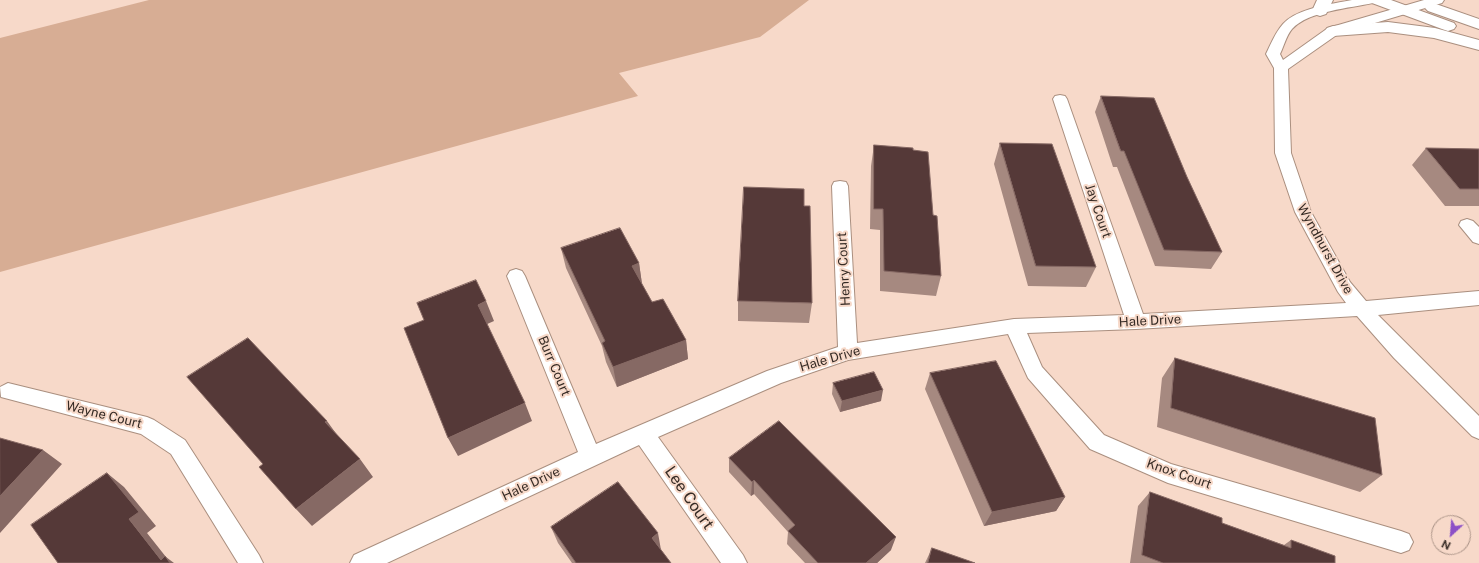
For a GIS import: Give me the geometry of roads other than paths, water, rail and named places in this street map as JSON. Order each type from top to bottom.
[{"type":"street","name":"Wyndhurst Drive","points":[[1369,0],[1323,6],[1290,23],[1285,30],[1274,54],[1281,68],[1283,153],[1303,212],[1344,287],[1361,309],[1401,352],[1479,430]]},
{"type":"street","points":[[1377,0],[1419,4],[1479,24]]},
{"type":"street","points":[[1281,68],[1333,31],[1419,4],[1479,38]]},
{"type":"street","points":[[1333,31],[1388,27],[1435,34],[1479,45]]},
{"type":"street","name":"Jay Court","points":[[1060,99],[1136,322]]},
{"type":"street","name":"Henry Court","points":[[840,186],[848,352]]},
{"type":"street","points":[[1479,224],[1468,225],[1479,238]]},
{"type":"street","name":"Burr Court","points":[[516,276],[592,456]]},
{"type":"street","points":[[1361,309],[1479,298]]},
{"type":"street","name":"Hale Drive","points":[[362,563],[643,433],[774,377],[848,352],[1014,326],[1136,322],[1361,309]]},
{"type":"street","name":"Knox Court","points":[[1014,326],[1035,372],[1097,442],[1168,473],[1401,542]]},
{"type":"street","name":"Wayne Court","points":[[8,391],[147,426],[178,447],[251,563]]},
{"type":"street","name":"Lee Court","points":[[643,433],[735,563]]}]
